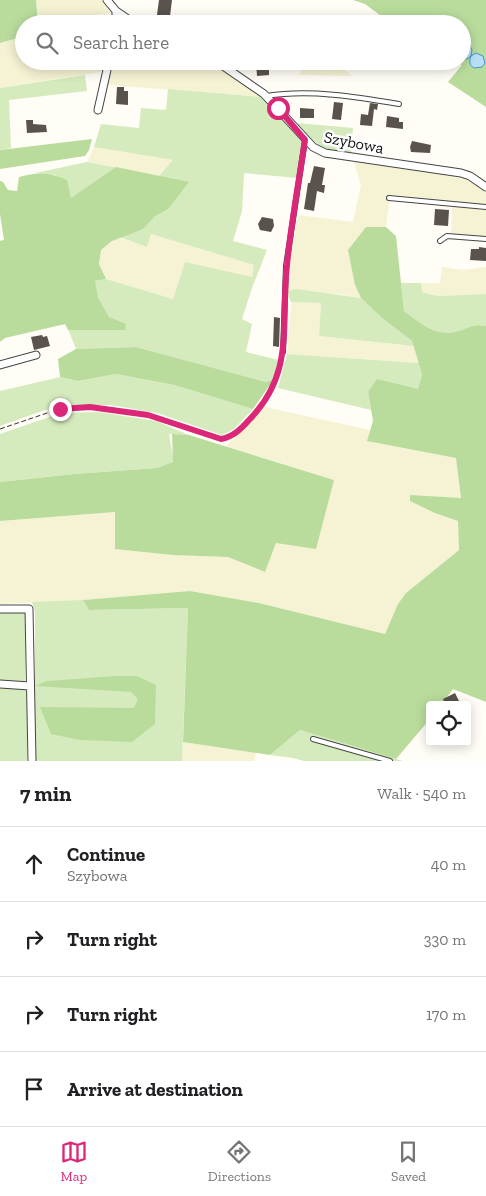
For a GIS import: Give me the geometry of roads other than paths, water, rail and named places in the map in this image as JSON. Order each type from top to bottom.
[{"type":"street","points":[[107,0],[122,15]]},
{"type":"street","points":[[98,110],[107,70]]},
{"type":"street","name":"Szybowa","points":[[229,70],[266,96],[312,147],[325,154],[461,173],[470,176],[486,187]]},
{"type":"street","points":[[0,364],[36,355]]},
{"type":"street","points":[[0,609],[29,609],[32,761]]},
{"type":"street","points":[[0,684],[30,686]]},
{"type":"lane","points":[[266,96],[304,94],[356,97],[399,104]]},
{"type":"lane","points":[[283,352],[286,266],[305,140]]},
{"type":"lane","points":[[389,198],[486,208]]},
{"type":"lane","points":[[440,241],[447,236],[486,239]]},
{"type":"lane","points":[[313,739],[390,761]]},
{"type":"water","points":[[476,53],[483,56],[485,63],[482,67],[474,68],[471,66],[471,56]]}]
